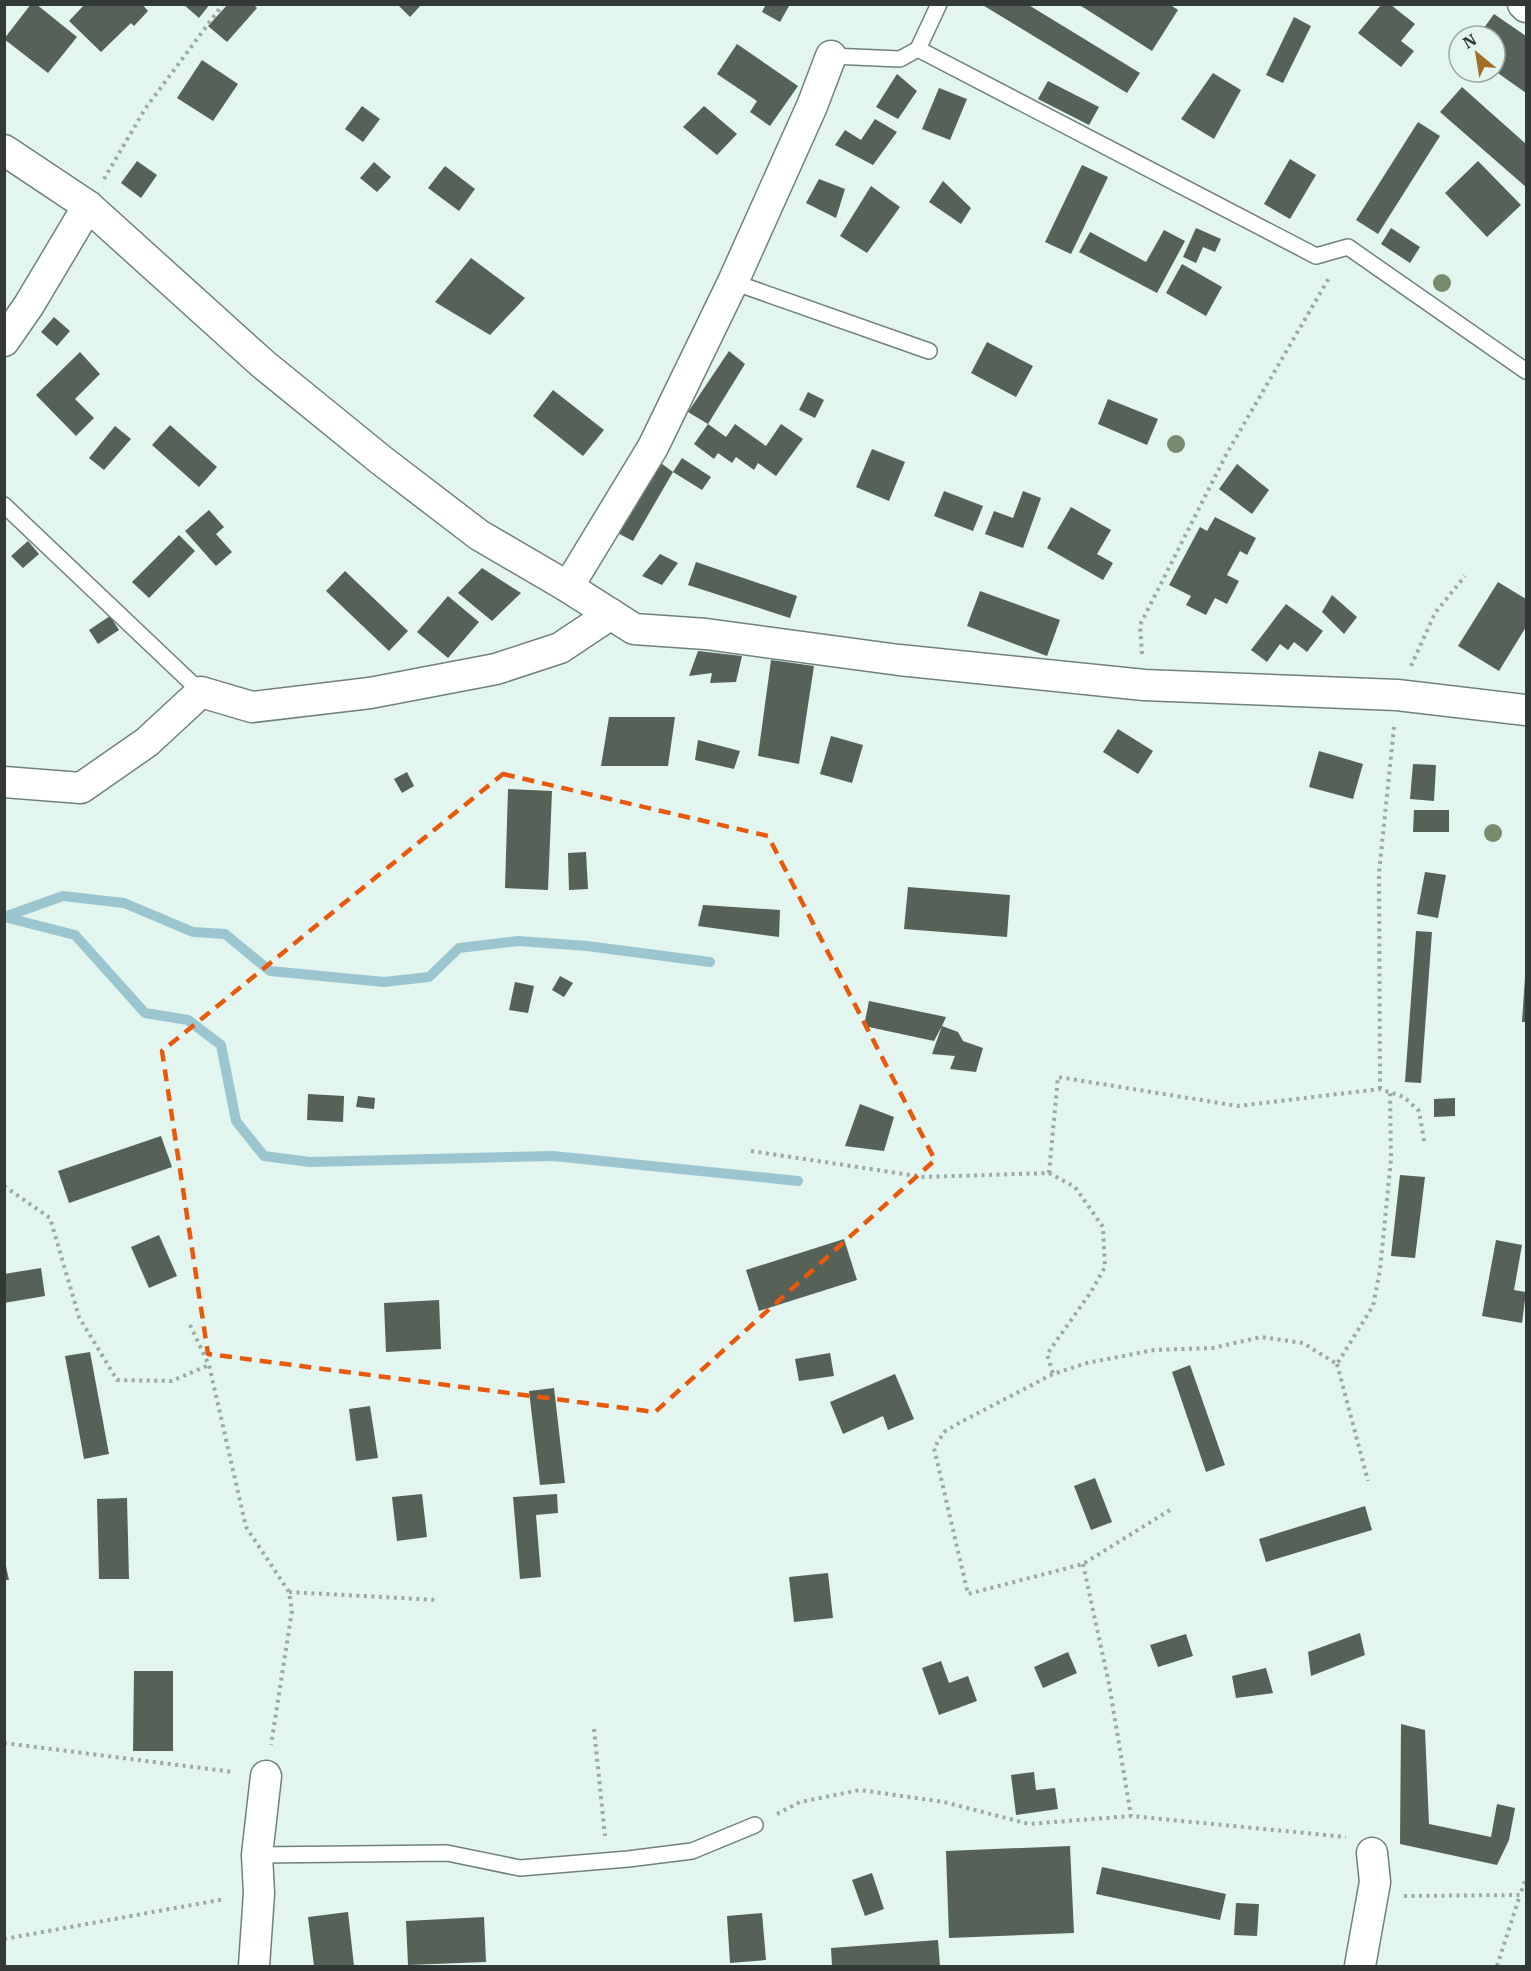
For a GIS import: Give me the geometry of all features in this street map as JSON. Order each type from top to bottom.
[{"type":"street","points":[[568,587],[653,447],[733,282],[812,106],[831,56]]},
{"type":"street","points":[[4,150],[88,206],[263,364],[381,460],[479,535],[568,587],[634,630],[706,634],[899,660],[1143,685],[1397,695],[1527,710]]},
{"type":"street","points":[[4,340],[29,305],[88,206]]},
{"type":"street","points":[[4,782],[81,788],[147,742],[201,692],[252,707],[370,693],[496,669],[560,648],[610,614]]},
{"type":"street","points":[[254,1966],[259,1893],[257,1855],[266,1776]]},
{"type":"street","points":[[1360,1966],[1375,1882],[1372,1853]]},
{"type":"lane","points":[[831,56],[900,59],[918,49],[939,4]]},
{"type":"lane","points":[[918,49],[1316,256],[1348,247],[1527,371]]},
{"type":"lane","points":[[733,282],[929,351]]},
{"type":"lane","points":[[4,505],[201,692]]},
{"type":"lane","points":[[257,1855],[447,1853],[520,1868],[692,1851],[755,1825]]},
{"type":"path","points":[[88,206],[145,109],[223,4]]},
{"type":"path","points":[[1143,685],[1140,625],[1227,453],[1348,247]]},
{"type":"path","points":[[1380,1089],[1379,873],[1397,695],[1435,614],[1465,576]]},
{"type":"path","points":[[1049,1173],[1058,1077],[1239,1106],[1380,1089],[1404,1097],[1419,1111],[1424,1141]]},
{"type":"path","points":[[1337,1364],[1373,1306],[1375,1297],[1391,1159],[1390,1092]]},
{"type":"path","points":[[751,1151],[924,1177],[1049,1173],[1075,1188],[1104,1227],[1105,1266],[1091,1292],[1047,1354],[1053,1374]]},
{"type":"path","points":[[4,1186],[50,1218],[79,1317],[117,1380],[172,1381],[209,1365]]},
{"type":"path","points":[[4,1743],[266,1776],[292,1611],[290,1592],[246,1527],[209,1365],[190,1325]]},
{"type":"path","points":[[1170,1510],[1083,1564],[968,1594],[934,1448],[944,1432],[1053,1374],[1087,1363],[1140,1355],[1154,1350],[1213,1348],[1261,1337],[1303,1343],[1337,1364],[1368,1481]]},
{"type":"path","points":[[1083,1564],[1109,1684],[1131,1816]]},
{"type":"path","points":[[290,1592],[437,1600]]},
{"type":"path","points":[[594,1728],[607,1861]]},
{"type":"path","points":[[755,1825],[801,1802],[860,1790],[944,1802],[1029,1824],[1131,1816],[1346,1837],[1372,1853]]},
{"type":"path","points":[[1497,1966],[1527,1878]]},
{"type":"path","points":[[4,1939],[259,1893]]},
{"type":"path","points":[[1373,1896],[1520,1895]]},
{"type":"highlighted area","points":[[503,774],[768,836],[935,1160],[655,1412],[208,1354],[162,1051]]},
{"type":"building","points":[[31,4],[36,4],[77,37],[48,73],[4,39]]},
{"type":"building","points":[[85,4],[142,4],[148,11],[134,26],[131,23],[101,52],[69,21]]},
{"type":"building","points":[[183,4],[210,4],[199,18]]},
{"type":"building","points":[[228,4],[253,4],[257,8],[227,42],[208,26]]},
{"type":"building","points":[[397,4],[422,4],[410,17]]},
{"type":"building","points":[[766,4],[789,6],[780,22],[762,12]]},
{"type":"building","points":[[981,4],[1027,4],[1140,73],[1127,93]]},
{"type":"building","points":[[1078,4],[1169,4],[1178,10],[1152,51]]},
{"type":"building","points":[[1381,5],[1391,5],[1415,24],[1401,41],[1414,51],[1401,67],[1358,33]]},
{"type":"building","points":[[1494,14],[1526,36],[1526,93],[1507,80],[1507,24],[1487,24]]},
{"type":"building","points":[[1294,17],[1311,26],[1283,83],[1266,75]]},
{"type":"building","points":[[737,44],[798,86],[770,126],[750,112],[757,101],[717,74]]},
{"type":"building","points":[[202,60],[238,84],[213,121],[177,98]]},
{"type":"building","points":[[1213,73],[1241,90],[1214,139],[1181,119]]},
{"type":"building","points":[[897,74],[917,91],[898,119],[876,107]]},
{"type":"building","points":[[1048,81],[1099,107],[1089,125],[1038,99]]},
{"type":"building","points":[[1462,87],[1526,144],[1526,187],[1440,112]]},
{"type":"building","points":[[939,88],[967,99],[950,140],[922,129]]},
{"type":"building","points":[[362,106],[380,119],[363,142],[345,129]]},
{"type":"building","points":[[704,106],[737,134],[717,155],[683,127]]},
{"type":"building","points":[[875,119],[897,132],[873,165],[835,145],[845,130],[861,140]]},
{"type":"building","points":[[1418,122],[1440,136],[1378,234],[1356,220]]},
{"type":"building","points":[[1290,159],[1316,175],[1290,219],[1264,204]]},
{"type":"building","points":[[137,161],[157,175],[141,198],[121,183]]},
{"type":"building","points":[[1478,161],[1521,205],[1487,237],[1445,193]]},
{"type":"building","points":[[374,162],[391,177],[377,192],[360,178]]},
{"type":"building","points":[[1082,165],[1108,177],[1071,254],[1045,242]]},
{"type":"building","points":[[445,166],[475,189],[459,211],[428,188]]},
{"type":"building","points":[[819,179],[845,189],[836,218],[806,203]]},
{"type":"building","points":[[943,181],[971,208],[961,224],[929,202]]},
{"type":"building","points":[[871,186],[900,207],[867,253],[840,236]]},
{"type":"building","points":[[1196,228],[1221,239],[1215,252],[1203,247],[1196,263],[1183,257]]},
{"type":"building","points":[[1391,228],[1420,247],[1410,263],[1381,244]]},
{"type":"building","points":[[1164,230],[1185,241],[1157,293],[1079,252],[1090,232],[1146,262]]},
{"type":"building","points":[[471,258],[525,298],[490,335],[435,302]]},
{"type":"building","points":[[1182,264],[1222,287],[1206,316],[1166,293]]},
{"type":"building","points":[[54,317],[70,331],[57,346],[41,332]]},
{"type":"building","points":[[987,342],[1033,366],[1016,397],[971,373]]},
{"type":"building","points":[[729,351],[745,364],[708,424],[688,412]]},
{"type":"building","points":[[80,352],[100,374],[75,399],[94,418],[76,436],[36,395]]},
{"type":"building","points":[[553,390],[604,430],[583,456],[533,416]]},
{"type":"building","points":[[808,392],[824,400],[815,418],[799,410]]},
{"type":"building","points":[[1108,399],[1158,419],[1147,445],[1098,424]]},
{"type":"building","points":[[708,424],[726,437],[735,424],[766,446],[781,424],[803,439],[776,476],[758,463],[754,470],[736,457],[732,463],[718,453],[714,459],[694,444]]},
{"type":"building","points":[[170,425],[217,467],[199,487],[152,445]]},
{"type":"building","points":[[115,426],[131,439],[104,470],[89,458]]},
{"type":"building","points":[[872,449],[905,462],[889,501],[856,487]]},
{"type":"building","points":[[654,458],[673,472],[633,541],[612,530]]},
{"type":"building","points":[[682,458],[711,477],[702,490],[673,472]]},
{"type":"building","points":[[1237,464],[1269,490],[1252,514],[1219,489]]},
{"type":"building","points":[[944,491],[983,506],[973,531],[934,516]]},
{"type":"building","points":[[1023,491],[1041,498],[1023,548],[985,534],[994,511],[1013,518]]},
{"type":"building","points":[[1071,507],[1111,530],[1097,554],[1113,563],[1103,580],[1047,548]]},
{"type":"building","points":[[209,510],[224,527],[216,534],[232,552],[216,566],[185,531]]},
{"type":"building","points":[[1215,517],[1256,538],[1247,555],[1240,551],[1227,575],[1239,581],[1227,604],[1215,598],[1206,615],[1186,605],[1191,596],[1169,585],[1200,527],[1207,531]]},
{"type":"building","points":[[179,535],[195,551],[149,598],[132,582]]},
{"type":"building","points":[[28,541],[39,554],[23,568],[11,556]]},
{"type":"building","points":[[660,554],[678,563],[662,585],[642,576]]},
{"type":"building","points":[[696,562],[797,596],[790,618],[688,585]]},
{"type":"building","points":[[482,568],[521,593],[492,621],[458,593]]},
{"type":"building","points":[[345,571],[408,631],[389,651],[326,591]]},
{"type":"building","points":[[1498,582],[1526,599],[1526,627],[1499,671],[1458,646]]},
{"type":"building","points":[[980,591],[1060,620],[1047,656],[967,626]]},
{"type":"building","points":[[1332,595],[1357,617],[1344,634],[1322,612]]},
{"type":"building","points":[[448,596],[479,622],[448,658],[417,632]]},
{"type":"building","points":[[1286,604],[1323,631],[1307,652],[1294,642],[1288,650],[1280,644],[1267,662],[1251,650]]},
{"type":"building","points":[[110,616],[119,630],[98,644],[89,630]]},
{"type":"building","points":[[698,651],[742,656],[736,682],[710,683],[712,673],[689,676]]},
{"type":"building","points":[[771,660],[814,666],[799,764],[758,756]]},
{"type":"building","points":[[609,717],[675,717],[668,766],[601,766]]},
{"type":"building","points":[[1118,729],[1153,751],[1138,774],[1103,752]]},
{"type":"building","points":[[831,736],[863,745],[852,783],[820,774]]},
{"type":"building","points":[[698,740],[740,751],[734,769],[695,760]]},
{"type":"building","points":[[1319,751],[1363,764],[1353,799],[1309,787]]},
{"type":"building","points":[[1413,764],[1436,765],[1434,801],[1410,799]]},
{"type":"building","points":[[407,772],[414,786],[402,793],[394,779]]},
{"type":"building","points":[[508,789],[552,791],[548,890],[505,888]]},
{"type":"building","points":[[1414,810],[1449,810],[1449,832],[1413,832]]},
{"type":"building","points":[[586,852],[588,889],[569,890],[568,853]]},
{"type":"building","points":[[1425,872],[1446,875],[1438,918],[1417,914]]},
{"type":"building","points":[[908,887],[1010,895],[1007,937],[904,929]]},
{"type":"building","points":[[703,905],[780,910],[779,937],[698,926]]},
{"type":"building","points":[[1416,931],[1432,932],[1421,1083],[1405,1082]]},
{"type":"building","points":[[560,976],[573,983],[564,997],[552,990]]},
{"type":"building","points":[[1525,977],[1526,1022],[1522,1022]]},
{"type":"building","points":[[515,982],[534,986],[528,1013],[509,1010]]},
{"type":"building","points":[[869,1001],[946,1017],[934,1041],[864,1026]]},
{"type":"building","points":[[942,1026],[958,1032],[963,1041],[983,1048],[976,1072],[950,1069],[955,1056],[932,1054]]},
{"type":"building","points":[[308,1094],[344,1096],[343,1122],[307,1120]]},
{"type":"building","points":[[358,1096],[375,1098],[374,1109],[356,1107]]},
{"type":"building","points":[[1455,1098],[1455,1116],[1434,1117],[1434,1099]]},
{"type":"building","points":[[860,1104],[894,1117],[884,1151],[845,1146]]},
{"type":"building","points":[[161,1136],[172,1167],[69,1203],[58,1171]]},
{"type":"building","points":[[1400,1175],[1425,1177],[1415,1258],[1391,1256]]},
{"type":"building","points":[[159,1235],[177,1276],[149,1288],[131,1247]]},
{"type":"building","points":[[844,1239],[857,1280],[759,1311],[746,1270]]},
{"type":"building","points":[[1496,1240],[1522,1245],[1514,1290],[1526,1292],[1522,1323],[1482,1316]]},
{"type":"building","points":[[41,1268],[45,1296],[4,1303],[4,1274]]},
{"type":"building","points":[[439,1300],[441,1349],[386,1352],[384,1303]]},
{"type":"building","points":[[90,1352],[109,1454],[84,1459],[65,1356]]},
{"type":"building","points":[[830,1353],[834,1376],[799,1381],[795,1359]]},
{"type":"building","points":[[1190,1365],[1225,1465],[1206,1472],[1172,1372]]},
{"type":"building","points":[[895,1374],[914,1419],[888,1430],[883,1416],[843,1434],[830,1402]]},
{"type":"building","points":[[554,1388],[565,1483],[540,1485],[529,1391]]},
{"type":"building","points":[[370,1406],[378,1458],[356,1461],[349,1409]]},
{"type":"building","points":[[1095,1478],[1112,1522],[1091,1530],[1074,1486]]},
{"type":"building","points":[[422,1494],[427,1537],[397,1541],[392,1497]]},
{"type":"building","points":[[557,1494],[558,1513],[536,1515],[541,1577],[520,1579],[513,1497]]},
{"type":"building","points":[[127,1498],[129,1579],[99,1579],[97,1499]]},
{"type":"building","points":[[1365,1506],[1372,1530],[1266,1562],[1259,1539]]},
{"type":"building","points":[[4,1557],[9,1580],[4,1580]]},
{"type":"building","points":[[828,1573],[833,1618],[794,1622],[789,1577]]},
{"type":"building","points":[[1360,1633],[1365,1655],[1311,1676],[1308,1652]]},
{"type":"building","points":[[1186,1634],[1193,1656],[1158,1667],[1150,1645]]},
{"type":"building","points":[[1068,1652],[1077,1673],[1043,1688],[1034,1667]]},
{"type":"building","points":[[941,1661],[949,1683],[968,1676],[977,1701],[939,1715],[922,1668]]},
{"type":"building","points":[[1266,1668],[1273,1693],[1236,1698],[1232,1676]]},
{"type":"building","points":[[134,1671],[173,1671],[173,1751],[133,1751]]},
{"type":"building","points":[[1401,1724],[1425,1730],[1429,1824],[1491,1837],[1497,1804],[1515,1808],[1509,1840],[1497,1865],[1400,1844]]},
{"type":"building","points":[[1034,1772],[1036,1790],[1055,1788],[1058,1809],[1016,1815],[1011,1775]]},
{"type":"building","points":[[1070,1846],[1074,1933],[949,1938],[946,1851]]},
{"type":"building","points":[[1102,1867],[1226,1894],[1220,1920],[1096,1894]]},
{"type":"building","points":[[872,1873],[884,1909],[865,1916],[852,1880]]},
{"type":"building","points":[[1236,1903],[1259,1904],[1257,1936],[1234,1935]]},
{"type":"building","points":[[348,1912],[354,1966],[314,1966],[308,1917]]},
{"type":"building","points":[[762,1913],[766,1960],[730,1963],[727,1916]]},
{"type":"building","points":[[484,1917],[486,1962],[408,1965],[406,1921]]},
{"type":"building","points":[[938,1940],[940,1966],[832,1966],[831,1948]]},
{"type":"waterway","points":[[4,917],[63,896],[124,903],[193,932],[225,934],[270,971],[384,982],[429,977],[459,948],[518,941],[587,946],[710,962]]},
{"type":"waterway","points":[[4,917],[75,935],[145,1013],[188,1020],[221,1045],[236,1121],[264,1156],[310,1162],[553,1156],[798,1181]]}]
